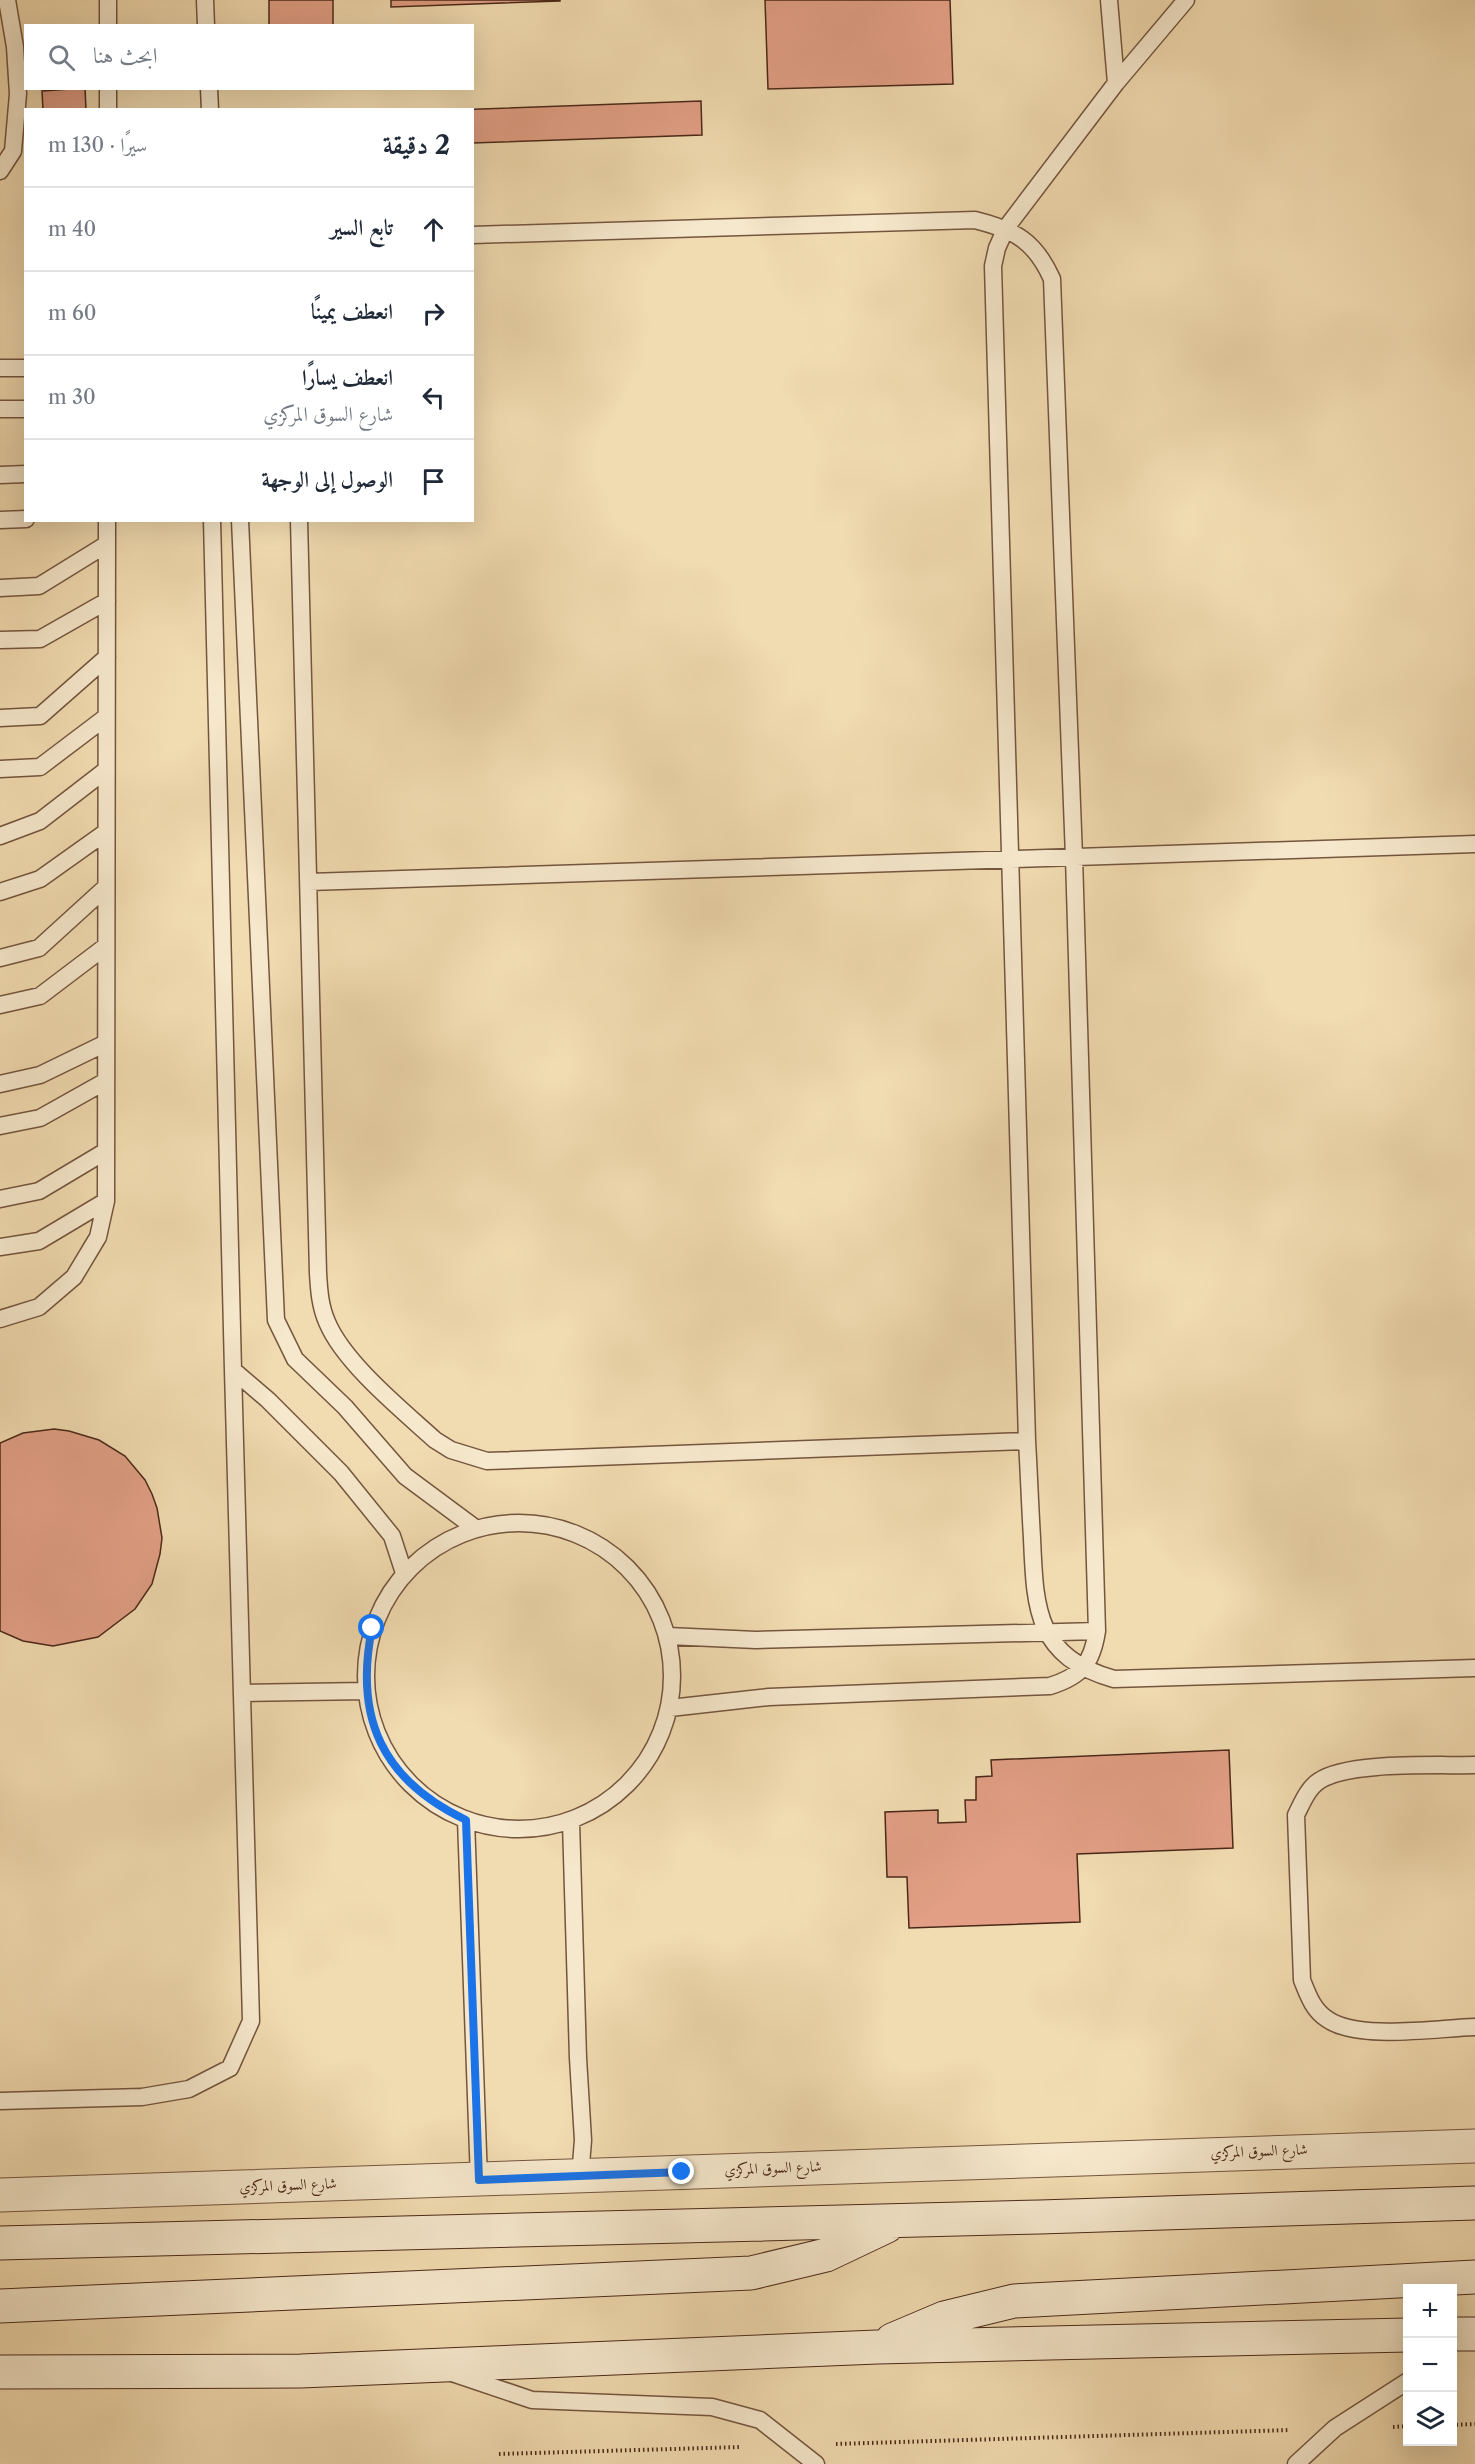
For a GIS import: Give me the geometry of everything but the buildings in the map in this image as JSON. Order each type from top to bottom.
[{"type":"main road","name":"شارع السوق المركزي","points":[[0,2195],[1475,2145]]},
{"type":"main road","points":[[0,2243],[900,2221],[1475,2202]]},
{"type":"main road","points":[[0,2307],[752,2273],[826,2254],[900,2221]]},
{"type":"main road","points":[[877,2347],[944,2318],[1014,2301],[1475,2277]]},
{"type":"main road","points":[[1457,2334],[1475,2336]]},
{"type":"main road","points":[[0,2372],[301,2371],[877,2347],[1403,2335]]},
{"type":"lane","points":[[0,171],[13,151],[18,94],[7,0]]},
{"type":"lane","points":[[108,0],[108,24]]},
{"type":"lane","points":[[205,0],[206,24]]},
{"type":"lane","points":[[1109,0],[1116,83]]},
{"type":"lane","points":[[1186,0],[1116,83],[1006,228],[997,248],[993,284],[1027,1441],[1035,1599],[1047,1632],[1070,1658],[1084,1668],[1114,1679],[1475,1668]]},
{"type":"lane","points":[[108,90],[108,108]]},
{"type":"lane","points":[[209,90],[210,108]]},
{"type":"lane","points":[[474,235],[975,220],[1006,228],[1031,245],[1044,261],[1052,279],[1074,857],[1097,1630],[1094,1650],[1084,1668],[1067,1681],[1050,1686],[779,1696],[670,1708]]},
{"type":"lane","points":[[0,368],[24,368]]},
{"type":"lane","points":[[0,410],[24,409]]},
{"type":"lane","points":[[0,475],[24,474]]},
{"type":"lane","points":[[0,520],[24,519]]},
{"type":"lane","points":[[0,1319],[39,1307],[74,1277],[98,1237],[106,1201],[107,522]]},
{"type":"lane","points":[[0,2101],[142,2097],[189,2089],[230,2068],[250,2021],[244,1693],[233,1370],[212,522]]},
{"type":"lane","points":[[240,522],[276,1320],[296,1359],[345,1407],[405,1476],[475,1528]]},
{"type":"lane","points":[[299,522],[320,1297],[327,1321],[344,1350],[435,1440],[451,1450],[486,1461],[1027,1441]]},
{"type":"lane","points":[[0,588],[39,586],[107,544]]},
{"type":"lane","points":[[0,640],[40,639],[107,601]]},
{"type":"lane","points":[[0,718],[40,716],[107,657]]},
{"type":"lane","points":[[0,769],[40,767],[106,717]]},
{"type":"lane","points":[[0,836],[40,821],[106,770]]},
{"type":"lane","points":[[0,892],[40,879],[106,832]]},
{"type":"lane","points":[[309,882],[1475,844]]},
{"type":"lane","points":[[0,958],[39,948],[106,887]]},
{"type":"lane","points":[[0,1005],[40,996],[106,945]]},
{"type":"lane","points":[[0,1084],[40,1075],[106,1043]]},
{"type":"lane","points":[[0,1126],[40,1118],[106,1081]]},
{"type":"lane","points":[[0,1199],[39,1191],[106,1151]]},
{"type":"lane","points":[[0,1247],[39,1241],[106,1201]]},
{"type":"lane","points":[[233,1370],[268,1400],[341,1473],[392,1536],[404,1573]]},
{"type":"lane","points":[[506,1522],[536,1523],[566,1530],[594,1541],[619,1559],[640,1581],[657,1607],[668,1636],[672,1660],[670,1708],[653,1752],[636,1777],[613,1798],[571,1822],[528,1829],[497,1828],[466,1820],[440,1807],[417,1791],[398,1770],[382,1746],[371,1719],[366,1691],[366,1659],[372,1628],[385,1599],[404,1573],[436,1545],[475,1528],[506,1522]]},
{"type":"lane","points":[[668,1636],[756,1640],[1097,1630]]},
{"type":"lane","points":[[244,1693],[366,1691]]},
{"type":"lane","points":[[1475,1765],[1358,1769],[1336,1773],[1318,1782],[1305,1797],[1296,1815],[1302,1980],[1310,2002],[1327,2019],[1350,2029],[1475,2027]]},
{"type":"lane","points":[[466,1820],[479,2180]]},
{"type":"lane","points":[[571,1822],[578,2058],[583,2140],[580,2177]]},
{"type":"lane","points":[[1457,2349],[1475,2336]]},
{"type":"lane","points":[[428,2366],[532,2400],[712,2407],[760,2421],[816,2464]]},
{"type":"lane","points":[[1296,2464],[1335,2428],[1403,2384]]},
{"type":"path","points":[[1457,2425],[1475,2424]]},
{"type":"path","points":[[499,2454],[1403,2426]]},
{"type":"route","points":[[372,1628],[366,1659],[366,1691],[371,1719],[382,1746],[398,1770],[417,1791],[440,1807],[466,1820],[479,2180],[682,2172]]}]
